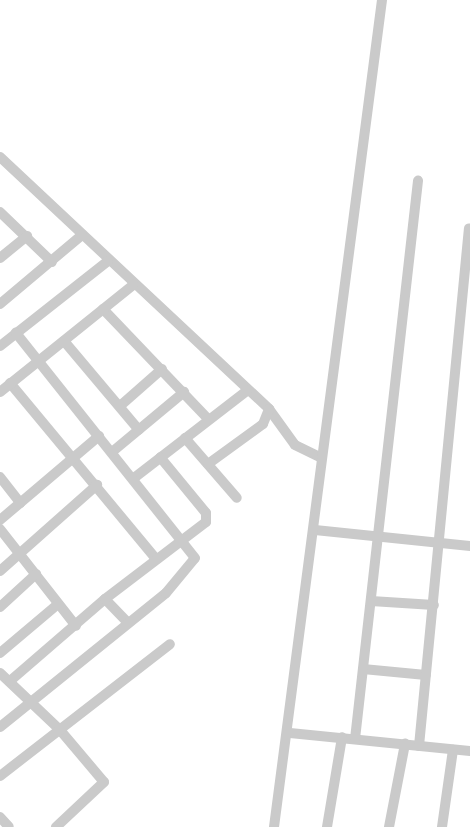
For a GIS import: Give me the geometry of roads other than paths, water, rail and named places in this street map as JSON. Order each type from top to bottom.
[{"type":"street","points":[[274,827],[290,733],[315,530],[320,457],[382,0]]},
{"type":"street","points":[[0,157],[133,285],[269,409],[295,444],[320,457]]},
{"type":"street","points":[[355,739],[417,181]]},
{"type":"street","points":[[2,216],[27,236],[52,262]]},
{"type":"street","points":[[419,746],[470,228]]},
{"type":"street","points":[[0,304],[82,235]]},
{"type":"street","points":[[0,258],[27,236]]},
{"type":"street","points":[[0,346],[108,261]]},
{"type":"street","points":[[0,392],[133,285]]},
{"type":"street","points":[[103,309],[209,420]]},
{"type":"street","points":[[0,727],[30,700],[166,593],[195,558],[183,539],[16,333]]},
{"type":"street","points":[[64,341],[139,430]]},
{"type":"street","points":[[120,406],[162,369]]},
{"type":"street","points":[[10,383],[97,485],[156,559]]},
{"type":"street","points":[[134,478],[248,390]]},
{"type":"street","points":[[112,452],[184,392]]},
{"type":"street","points":[[208,464],[263,424],[269,409]]},
{"type":"street","points":[[0,520],[99,436]]},
{"type":"street","points":[[185,438],[237,498]]},
{"type":"street","points":[[10,681],[105,599],[208,518],[160,457]]},
{"type":"street","points":[[0,477],[20,503]]},
{"type":"street","points":[[0,571],[97,485]]},
{"type":"street","points":[[0,529],[76,626]]},
{"type":"street","points":[[315,530],[470,546]]},
{"type":"street","points":[[0,607],[36,574]]},
{"type":"street","points":[[105,599],[128,623]]},
{"type":"street","points":[[371,601],[434,605]]},
{"type":"street","points":[[0,653],[58,604]]},
{"type":"street","points":[[2,772],[170,644]]},
{"type":"street","points":[[363,669],[426,675]]},
{"type":"street","points":[[0,672],[60,730],[104,782],[56,827]]},
{"type":"street","points":[[290,733],[470,751]]},
{"type":"street","points":[[327,827],[342,737]]},
{"type":"street","points":[[389,827],[405,744]]},
{"type":"street","points":[[442,827],[453,750]]},
{"type":"street","points":[[0,817],[9,827]]}]
